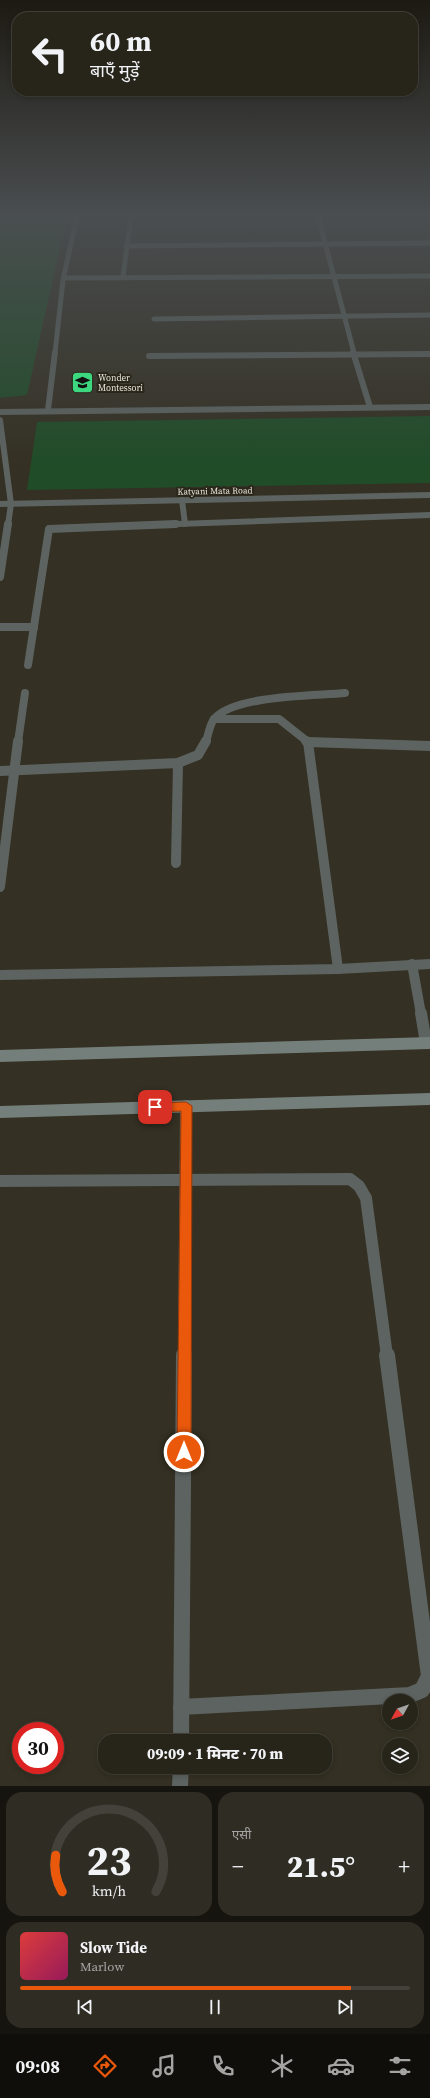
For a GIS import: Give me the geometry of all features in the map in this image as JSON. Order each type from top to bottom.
[{"type":"street","points":[[48,410],[61,299]]},
{"type":"street","points":[[340,299],[354,355],[370,408]]},
{"type":"street","points":[[154,319],[430,314]]},
{"type":"street","points":[[150,356],[430,354]]},
{"type":"street","points":[[0,412],[48,410],[430,407]]},
{"type":"street","points":[[0,420],[11,504],[0,577]]},
{"type":"street","name":"Katyani Mata Road","points":[[0,504],[430,495]]},
{"type":"street","points":[[182,500],[185,524]]},
{"type":"street","points":[[28,665],[50,529],[430,515]]},
{"type":"street","points":[[0,627],[34,627]]},
{"type":"street","points":[[0,886],[13,771],[25,692]]},
{"type":"street","points":[[0,771],[178,763],[198,755],[205,744],[214,719],[230,707],[253,701],[345,693]]},
{"type":"street","points":[[214,719],[279,719],[308,742],[430,746]]},
{"type":"street","points":[[308,742],[338,969]]},
{"type":"street","points":[[176,863],[178,763]]},
{"type":"street","points":[[0,1056],[428,1043],[412,964]]},
{"type":"street","points":[[0,975],[338,969],[430,964]]},
{"type":"street","points":[[0,1112],[430,1099]]},
{"type":"street","points":[[181,1734],[187,1180],[186,1106]]},
{"type":"street","points":[[0,1181],[350,1179],[359,1186],[366,1198],[429,1676],[422,1690],[410,1696],[181,1707]]},
{"type":"street","points":[[180,1774],[180,1786]]},
{"type":"green space","points":[[0,299],[48,299],[27,395],[0,398]]},
{"type":"green space","points":[[430,416],[430,483],[27,490],[37,422]]},
{"type":"place","name":"Wonder Montessori","points":[[82,383]]},
{"type":"route","points":[[155,1107],[186,1106],[187,1196],[184,1452]]}]
